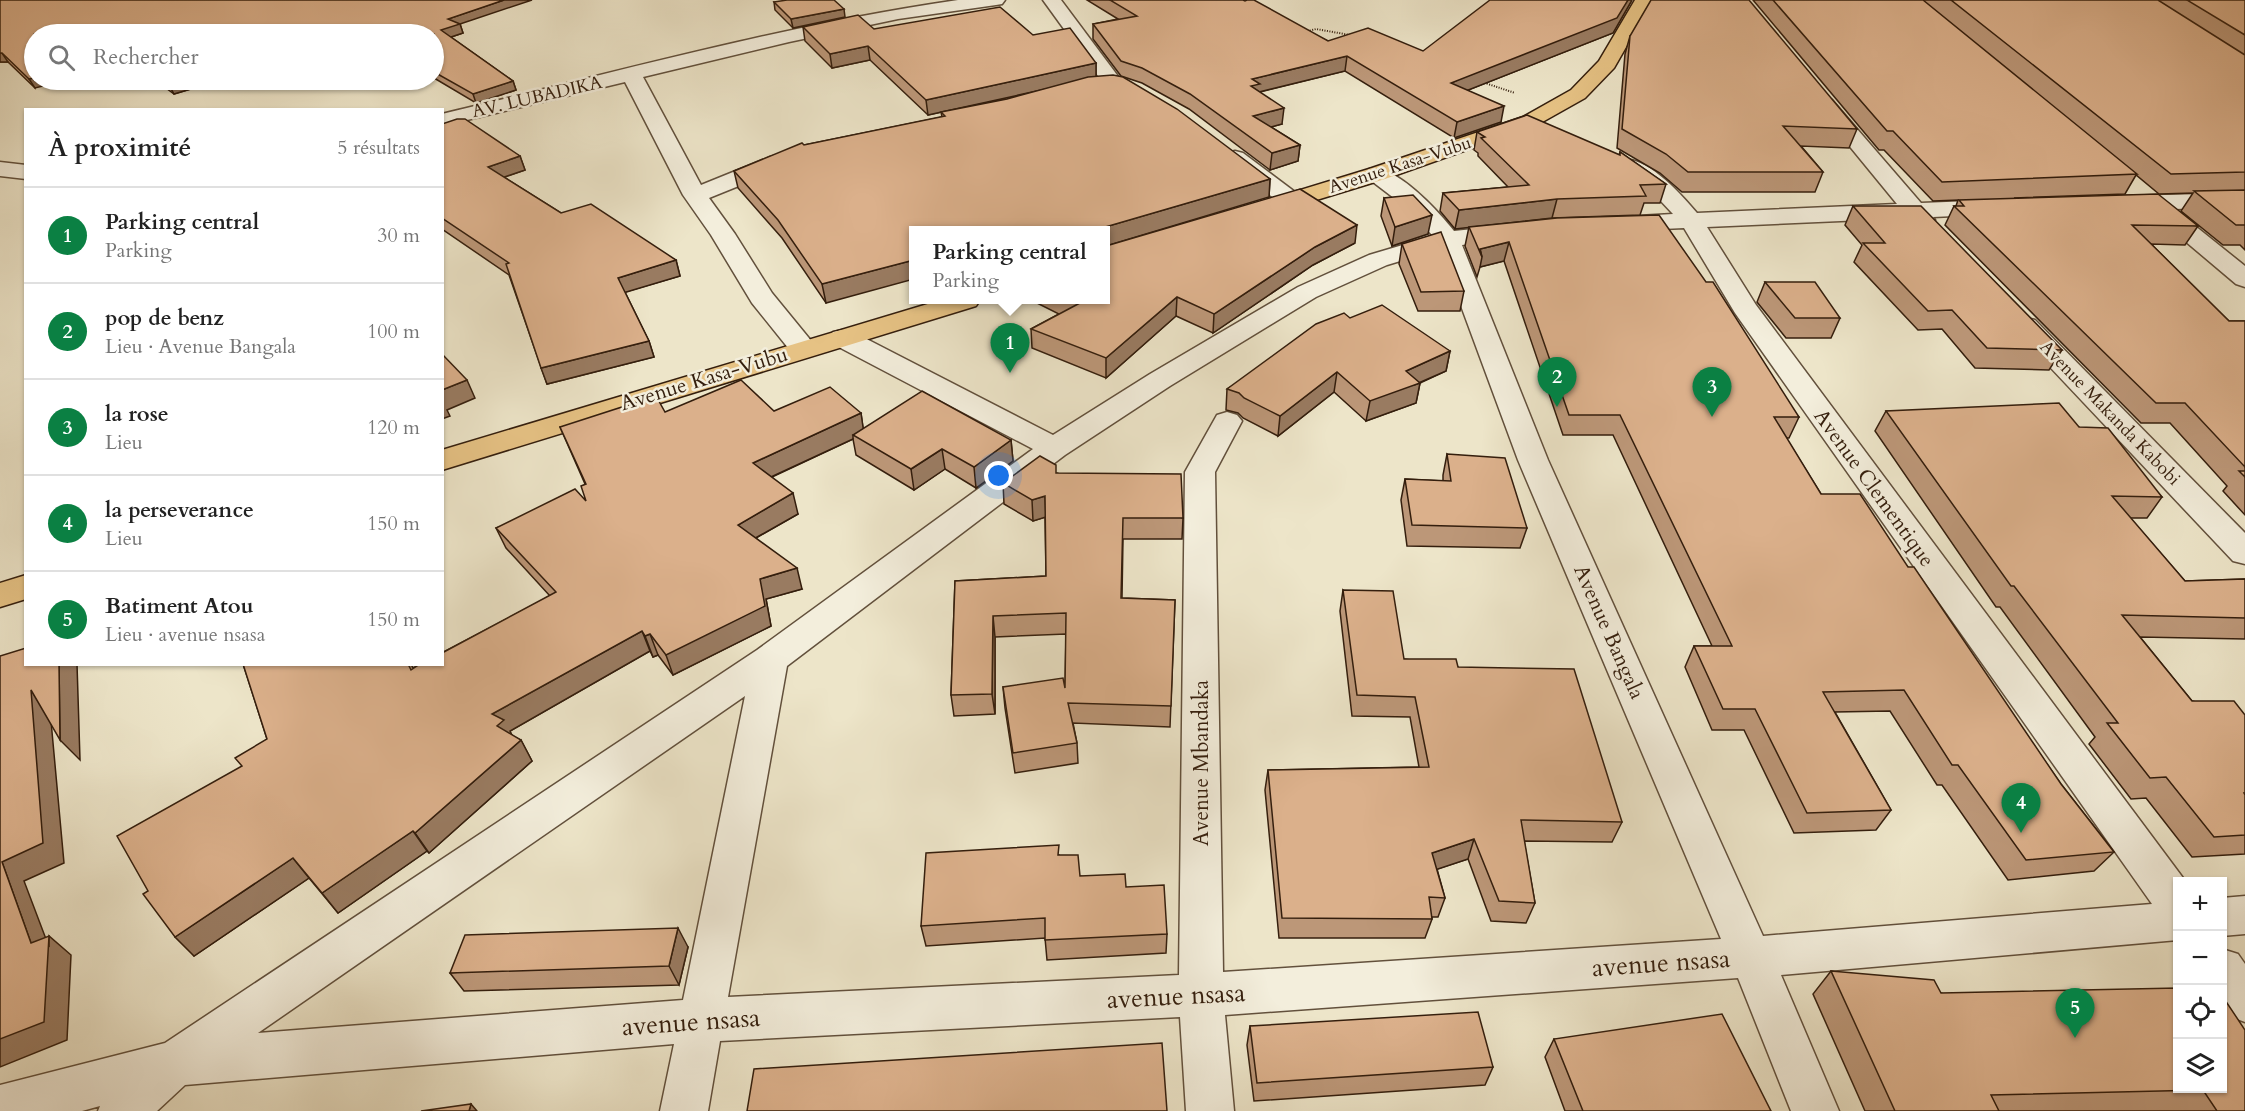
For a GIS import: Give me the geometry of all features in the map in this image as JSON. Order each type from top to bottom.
[{"type":"highway","name":"Avenue Kasa-Vubu","points":[[1248,213],[1377,174],[1530,120],[1578,94],[1607,64],[1644,0]]},
{"type":"highway","name":"Avenue Kasa-Vubu","points":[[444,459],[803,348],[954,304]]},
{"type":"highway","points":[[0,595],[24,588]]},
{"type":"street","points":[[882,0],[898,14]]},
{"type":"street","name":"AV. LUBADIKA","points":[[444,120],[789,36],[898,14],[996,0]]},
{"type":"street","points":[[1052,0],[1122,85],[1087,86]]},
{"type":"street","points":[[632,75],[694,195],[723,234],[761,297],[803,348]]},
{"type":"street","points":[[1807,82],[1913,209],[1938,235]]},
{"type":"street","points":[[1530,120],[1561,134]]},
{"type":"street","points":[[1216,144],[1291,200]]},
{"type":"street","name":"Avenue Clementique","points":[[1602,152],[1637,170],[1659,185],[1678,203],[1693,222],[1750,316],[2173,898]]},
{"type":"street","points":[[694,195],[794,155]]},
{"type":"street","points":[[0,169],[24,172]]},
{"type":"street","name":"Avenue Bangala","points":[[1377,174],[1407,195],[1431,217],[1448,239],[1533,460],[1751,957],[1815,1111]]},
{"type":"street","points":[[2125,180],[2245,279]]},
{"type":"street","points":[[2104,204],[2245,200]]},
{"type":"street","points":[[1596,225],[2020,206]]},
{"type":"street","points":[[122,1111],[174,1063],[770,660],[1054,448],[1306,292],[1378,260],[1448,239],[1538,230]]},
{"type":"street","name":"Avenue Makanda Kabobi","points":[[2012,312],[2245,553]]},
{"type":"street","points":[[843,338],[1054,448]]},
{"type":"street","name":"Avenue Mbandaka","points":[[1210,1111],[1201,995],[1200,472],[1227,421]]},
{"type":"street","points":[[684,1111],[770,660]]},
{"type":"street","points":[[2227,917],[2245,915]]},
{"type":"street","name":"avenue nsasa","points":[[174,1063],[702,1020],[1201,995],[1751,957],[2173,921]]},
{"type":"street","points":[[2227,975],[2245,1001]]},
{"type":"street","points":[[0,1109],[174,1063]]},
{"type":"path","points":[[1305,32],[1316,29],[1341,35],[1357,35]]},
{"type":"path","points":[[1479,81],[1512,93],[1563,102]]},
{"type":"building","points":[[0,0],[504,0],[448,19],[460,24],[444,29],[444,24],[24,24],[24,74],[0,53]]},
{"type":"building","points":[[834,0],[844,9],[791,19],[774,2]]},
{"type":"building","points":[[1110,0],[1254,0],[1328,41],[1368,28],[1423,51],[1490,0],[1628,0],[1617,18],[1451,83],[1504,106],[1457,122],[1347,56],[1252,79],[1260,84],[1251,86],[1284,108],[1253,116],[1300,145],[1272,153],[1190,94],[1142,68],[1121,61],[1093,24],[1137,16]]},
{"type":"building","points":[[1651,0],[1749,0],[1857,129],[1783,126],[1823,172],[1688,172],[1666,154],[1622,129],[1630,36]]},
{"type":"building","points":[[1773,0],[1923,0],[2137,174],[1942,182],[1893,131],[1887,131]]},
{"type":"building","points":[[1951,0],[2158,0],[2245,55],[2245,172],[2171,174]]},
{"type":"building","points":[[2187,0],[2245,0],[2245,35]]},
{"type":"building","points":[[1000,7],[1033,35],[1070,28],[1096,63],[926,100],[868,46],[830,54],[803,27],[858,15],[874,29]]},
{"type":"building","points":[[444,32],[513,81],[473,94],[444,78]]},
{"type":"building","points":[[1113,75],[1123,77],[1177,109],[1270,179],[1108,226],[909,226],[909,261],[822,284],[778,220],[734,171],[802,143],[804,145],[945,116],[941,112],[1007,99],[1088,77]]},
{"type":"building","points":[[1527,115],[1620,155],[1620,152],[1666,184],[1640,185],[1646,196],[1557,199],[1459,210],[1443,193],[1529,185],[1481,138],[1485,137],[1477,132]]},
{"type":"building","points":[[465,119],[520,156],[488,167],[561,213],[591,204],[676,260],[618,278],[649,341],[541,368],[506,264],[509,263],[444,219],[444,123]]},
{"type":"building","points":[[1300,189],[1357,225],[1315,247],[1214,314],[1177,297],[1106,358],[1031,329],[1078,304],[1110,304],[1110,245]]},
{"type":"building","points":[[2245,190],[2245,225],[2236,225],[2194,191]]},
{"type":"building","points":[[2158,194],[2198,226],[2132,225],[2229,321],[2245,321],[2245,467],[2185,403],[2156,403],[1954,206],[1964,206],[1959,200]]},
{"type":"building","points":[[1413,195],[1432,215],[1395,227],[1384,198]]},
{"type":"building","points":[[1853,206],[1921,206],[2062,350],[1987,348],[1952,310],[1928,311],[1863,243],[1885,243]]},
{"type":"building","points":[[1659,215],[1706,282],[1713,282],[1799,417],[1774,417],[1821,494],[1860,494],[1908,567],[1914,567],[2061,784],[2114,852],[2026,860],[1958,765],[1952,765],[1904,690],[1823,692],[1891,810],[1807,813],[1755,709],[1723,709],[1694,646],[1732,646],[1620,415],[1569,415],[1509,242],[1480,249],[1482,257],[1469,227],[1557,218]]},
{"type":"building","points":[[1441,232],[1464,291],[1421,292],[1402,244]]},
{"type":"building","points":[[1765,282],[1815,282],[1840,318],[1795,318]]},
{"type":"building","points":[[1382,305],[1450,351],[1406,371],[1420,383],[1370,401],[1337,372],[1280,416],[1244,398],[1239,393],[1227,389],[1316,324],[1344,313],[1350,318]]},
{"type":"building","points":[[444,356],[467,380],[444,389]]},
{"type":"building","points":[[741,380],[774,411],[830,387],[861,413],[753,463],[793,493],[738,525],[797,568],[760,579],[765,606],[666,655],[650,634],[645,636],[642,631],[492,714],[504,720],[497,726],[521,740],[415,833],[413,831],[322,893],[293,858],[175,937],[143,894],[148,891],[117,836],[242,766],[235,758],[267,739],[244,666],[409,666],[411,670],[417,666],[444,666],[444,652],[556,592],[496,528],[575,489],[586,501],[581,486],[586,484],[560,427],[656,396],[665,412]]},
{"type":"building","points":[[922,391],[1011,440],[974,467],[942,449],[911,469],[853,435]]},
{"type":"building","points":[[2059,403],[2079,427],[2108,428],[2162,497],[2112,496],[2185,581],[2245,579],[2245,618],[2122,615],[2192,701],[2234,701],[2245,715],[2245,835],[2214,837],[2166,777],[2150,778],[2107,723],[2118,723],[2014,586],[2011,586],[1886,411]]},
{"type":"building","points":[[1447,454],[1505,458],[1527,528],[1412,525],[1405,479],[1451,481]]},
{"type":"building","points":[[1040,456],[1056,465],[1056,473],[1181,474],[1183,518],[1123,518],[1121,598],[1175,600],[1171,706],[1068,703],[1077,743],[1013,753],[1003,687],[1063,678],[1065,688],[1066,613],[993,616],[992,694],[951,695],[955,581],[1046,576],[1045,496],[1032,500],[1003,483]]},
{"type":"building","points":[[1343,590],[1393,591],[1404,659],[1456,659],[1458,667],[1574,669],[1622,822],[1521,820],[1535,903],[1499,901],[1474,839],[1432,853],[1445,898],[1429,897],[1432,919],[1282,918],[1268,770],[1429,767],[1415,697],[1357,695]]},
{"type":"building","points":[[24,649],[24,666],[59,666],[60,740],[31,690],[43,843],[2,862],[31,943],[49,936],[44,1022],[0,1039],[0,656]]},
{"type":"building","points":[[1059,845],[1058,855],[1078,855],[1080,876],[1125,874],[1126,887],[1164,885],[1167,934],[1045,940],[1045,918],[921,926],[926,853]]},
{"type":"building","points":[[678,928],[669,966],[450,973],[465,935]]},
{"type":"building","points":[[1831,971],[1934,980],[1941,993],[2173,988],[2173,1091],[1991,1095],[1999,1111],[1895,1111]]},
{"type":"building","points":[[2227,1003],[2245,1030],[2245,1111],[2217,1111],[2205,1093],[2227,1093]]},
{"type":"building","points":[[1478,1012],[1493,1067],[1257,1083],[1250,1026]]},
{"type":"building","points":[[1722,1014],[1771,1111],[1583,1111],[1554,1039]]},
{"type":"building","points":[[1162,1043],[1167,1111],[747,1111],[754,1069]]},
{"type":"building","points":[[471,1104],[469,1111],[421,1111]]},
{"type":"place","name":"Parking central","points":[[1010,373]]},
{"type":"place","name":"pop de benz","points":[[1557,407]]},
{"type":"place","name":"la rose","points":[[1712,417]]},
{"type":"place","name":"la perseverance","points":[[2021,833]]},
{"type":"place","name":"Batiment Atou","points":[[2075,1038]]}]
